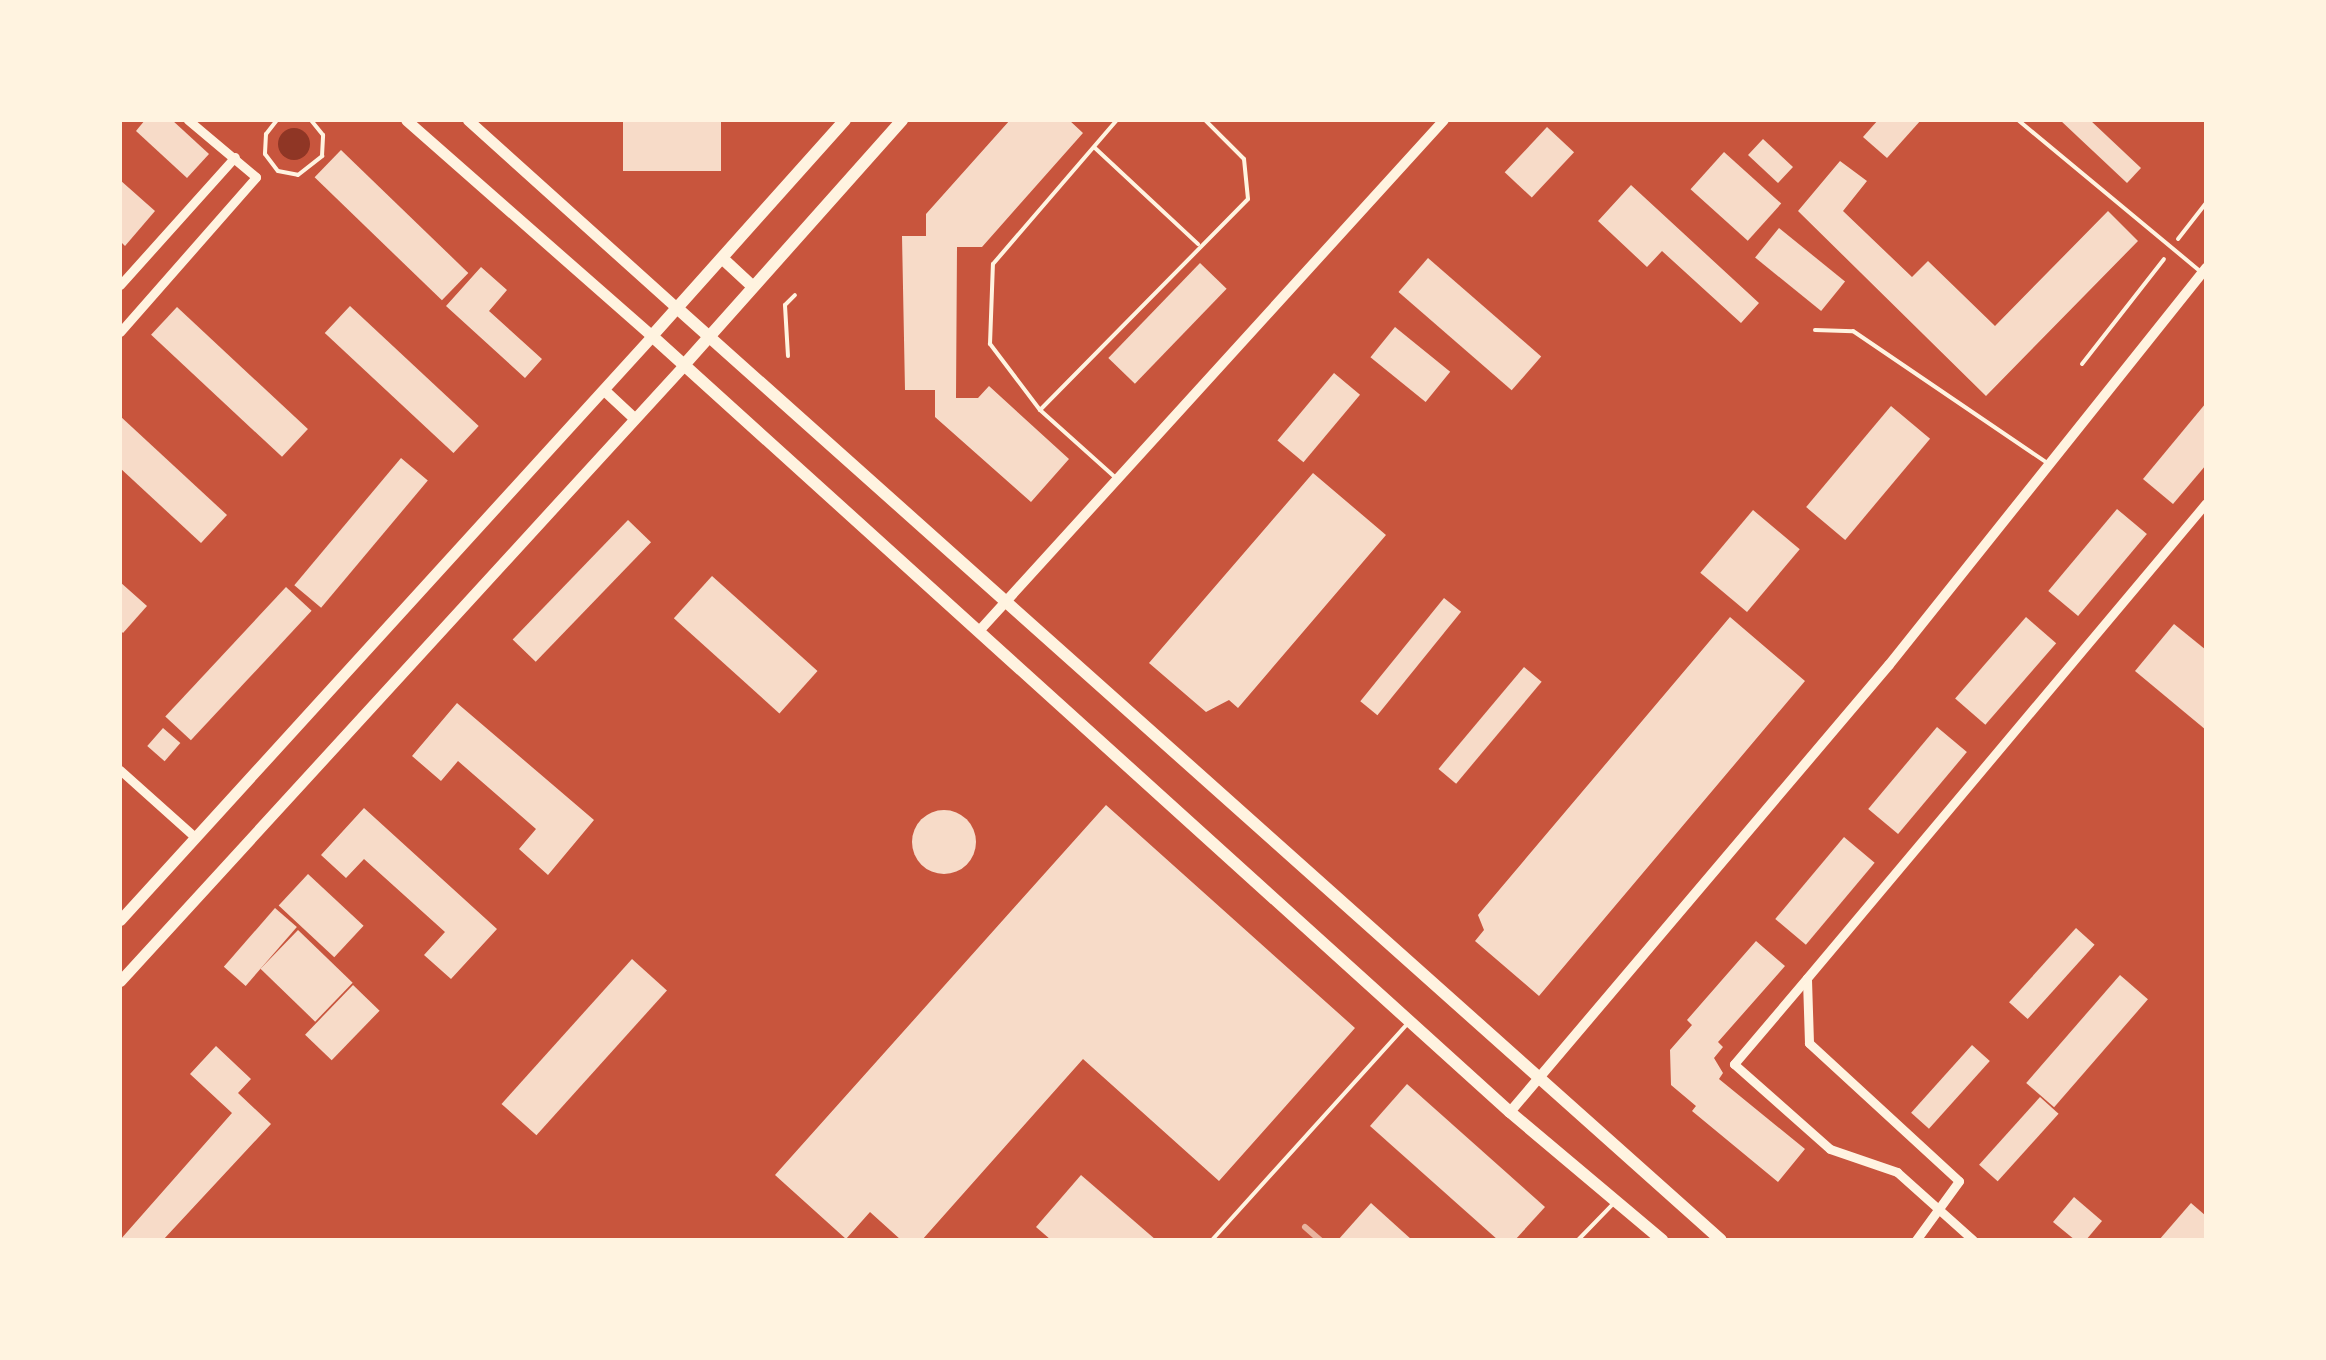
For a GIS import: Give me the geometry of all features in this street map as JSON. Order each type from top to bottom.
[{"type":"main road","points":[[406,120],[980,630],[1510,1112],[1662,1240]]},
{"type":"main road","points":[[468,120],[1537,1080],[1722,1240]]},
{"type":"main road","points":[[120,920],[845,120]]},
{"type":"main road","points":[[120,981],[684,365],[902,120]]},
{"type":"main road","points":[[722,258],[752,286]]},
{"type":"main road","points":[[604,390],[634,418]]},
{"type":"street","points":[[120,332],[256,177],[188,120]]},
{"type":"street","points":[[980,630],[1444,120]]},
{"type":"street","points":[[120,285],[235,157]]},
{"type":"street","points":[[1510,1112],[1877,680],[2204,270]]},
{"type":"street","points":[[1973,1240],[1897,1172],[1830,1150],[1734,1064],[2206,503]]},
{"type":"street","points":[[120,770],[195,837]]},
{"type":"street","points":[[1807,978],[1808,1043],[1959,1181],[1941,1213],[1916,1240]]},
{"type":"lane","points":[[1117,120],[993,264],[990,344],[1040,410],[1117,478]]},
{"type":"lane","points":[[1040,410],[1198,244],[1248,199],[1250,178],[1244,160],[1205,120]]},
{"type":"lane","points":[[2018,120],[2204,270]]},
{"type":"lane","points":[[1095,148],[1198,244]]},
{"type":"lane","points":[[1815,330],[1853,332],[2050,465]]},
{"type":"lane","points":[[1212,1240],[1410,1021]]},
{"type":"lane","points":[[1578,1240],[1617,1201]]},
{"type":"path","points":[[278,120],[266,134],[266,154],[278,171],[298,175],[322,156],[323,136],[311,120]]},
{"type":"path","points":[[2082,364],[2206,203]]},
{"type":"path","points":[[788,356],[785,305],[795,296]]},
{"type":"shaded area","points":[[294,128],[305,133],[310,144],[305,155],[294,160],[283,155],[278,144],[283,133]]},
{"type":"building","points":[[145,120],[172,120],[209,154],[187,178],[136,131]]},
{"type":"building","points":[[623,120],[721,120],[721,171],[623,171]]},
{"type":"building","points":[[1010,120],[1069,120],[1083,133],[982,247],[957,247],[956,398],[978,398],[989,386],[1069,459],[1031,502],[935,417],[935,390],[905,390],[902,236],[926,236],[926,214]]},
{"type":"building","points":[[1878,120],[1921,120],[1887,158],[1863,137]]},
{"type":"building","points":[[2060,120],[2090,120],[2141,168],[2127,183]]},
{"type":"building","points":[[1547,127],[1574,152],[1532,198],[1505,172]]},
{"type":"building","points":[[1763,139],[1793,167],[1778,183],[1748,155]]},
{"type":"building","points":[[341,150],[468,273],[442,300],[315,177]]},
{"type":"building","points":[[1724,152],[1781,204],[1748,241],[1691,189]]},
{"type":"building","points":[[1840,161],[1867,181],[1843,211],[1912,277],[1928,261],[1995,326],[2108,211],[2138,241],[1986,396],[1798,211]]},
{"type":"building","points":[[120,180],[155,211],[125,246],[120,241]]},
{"type":"building","points":[[1631,185],[1759,303],[1741,323],[1662,251],[1647,267],[1598,221]]},
{"type":"building","points":[[1779,228],[1845,281],[1821,311],[1755,258]]},
{"type":"building","points":[[1428,258],[1541,356],[1512,390],[1398,292]]},
{"type":"building","points":[[1200,263],[1227,289],[1135,384],[1108,358]]},
{"type":"building","points":[[481,267],[507,290],[489,311],[542,359],[525,378],[446,306]]},
{"type":"building","points":[[350,306],[479,426],[453,453],[325,333]]},
{"type":"building","points":[[177,307],[308,429],[282,457],[151,335]]},
{"type":"building","points":[[1395,327],[1450,372],[1426,402],[1370,357]]},
{"type":"building","points":[[1334,373],[1360,395],[1303,462],[1277,440]]},
{"type":"building","points":[[2206,403],[2206,465],[2173,504],[2143,479]]},
{"type":"building","points":[[1891,406],[1930,439],[1845,540],[1806,507]]},
{"type":"building","points":[[120,416],[227,515],[201,543],[120,468]]},
{"type":"building","points":[[401,458],[428,480],[321,608],[294,585]]},
{"type":"building","points":[[1313,473],[1386,535],[1238,708],[1229,700],[1206,712],[1149,663]]},
{"type":"building","points":[[2117,509],[2147,534],[2078,616],[2048,591]]},
{"type":"building","points":[[1753,510],[1800,549],[1747,612],[1700,573]]},
{"type":"building","points":[[628,520],[651,542],[536,662],[513,639]]},
{"type":"building","points":[[712,576],[818,671],[779,713],[674,618]]},
{"type":"building","points":[[120,582],[147,606],[123,633],[120,630]]},
{"type":"building","points":[[286,587],[312,611],[191,740],[165,716]]},
{"type":"building","points":[[1444,598],[1461,612],[1377,715],[1360,701]]},
{"type":"building","points":[[1730,617],[1805,681],[1539,996],[1475,941],[1484,930],[1478,915]]},
{"type":"building","points":[[2026,617],[2056,643],[1985,725],[1955,699]]},
{"type":"building","points":[[2174,624],[2206,650],[2206,730],[2135,671]]},
{"type":"building","points":[[1524,667],[1542,682],[1456,784],[1439,769]]},
{"type":"building","points":[[457,703],[594,820],[548,875],[519,849],[536,829],[458,761],[441,781],[412,756]]},
{"type":"building","points":[[1937,727],[1967,752],[1898,834],[1868,809]]},
{"type":"building","points":[[163,728],[180,743],[165,761],[147,746]]},
{"type":"building","points":[[1106,805],[1355,1028],[1219,1181],[1083,1059],[922,1240],[901,1240],[870,1212],[846,1239],[775,1175]]},
{"type":"building","points":[[364,808],[497,929],[451,979],[424,955],[445,932],[364,859],[346,878],[321,855]]},
{"type":"building","points":[[944,810],[967,819],[976,842],[967,865],[944,874],[921,865],[912,842],[921,819]]},
{"type":"building","points":[[1844,837],[1875,863],[1806,945],[1775,919]]},
{"type":"building","points":[[308,874],[364,926],[334,957],[279,905]]},
{"type":"building","points":[[275,908],[297,927],[246,986],[224,967]]},
{"type":"building","points":[[2076,928],[2095,945],[2028,1019],[2009,1002]]},
{"type":"building","points":[[298,930],[353,983],[315,1022],[260,969]]},
{"type":"building","points":[[1756,941],[1785,966],[1718,1042],[1723,1047],[1714,1058],[1723,1073],[1719,1079],[1805,1149],[1778,1182],[1692,1111],[1696,1106],[1671,1085],[1670,1050],[1692,1025],[1687,1020]]},
{"type":"building","points":[[632,959],[667,990],[536,1135],[502,1104]]},
{"type":"building","points":[[2120,975],[2148,999],[2054,1107],[2026,1083]]},
{"type":"building","points":[[353,985],[380,1011],[332,1060],[305,1035]]},
{"type":"building","points":[[1972,1045],[1990,1061],[1929,1129],[1911,1113]]},
{"type":"building","points":[[216,1046],[251,1079],[238,1093],[271,1124],[163,1240],[120,1240],[232,1113],[190,1074]]},
{"type":"building","points":[[1407,1084],[1545,1207],[1515,1240],[1498,1240],[1370,1126]]},
{"type":"building","points":[[2040,1097],[2059,1114],[1998,1181],[1979,1165]]},
{"type":"building","points":[[1081,1175],[1156,1240],[1051,1240],[1036,1227]]},
{"type":"building","points":[[2074,1197],[2102,1221],[2086,1240],[2075,1240],[2053,1222]]},
{"type":"building","points":[[1371,1203],[1412,1240],[1338,1240]]},
{"type":"building","points":[[2191,1203],[2206,1216],[2206,1240],[2159,1240]]},
{"type":"railway","points":[[1305,1227],[1320,1240]]}]
